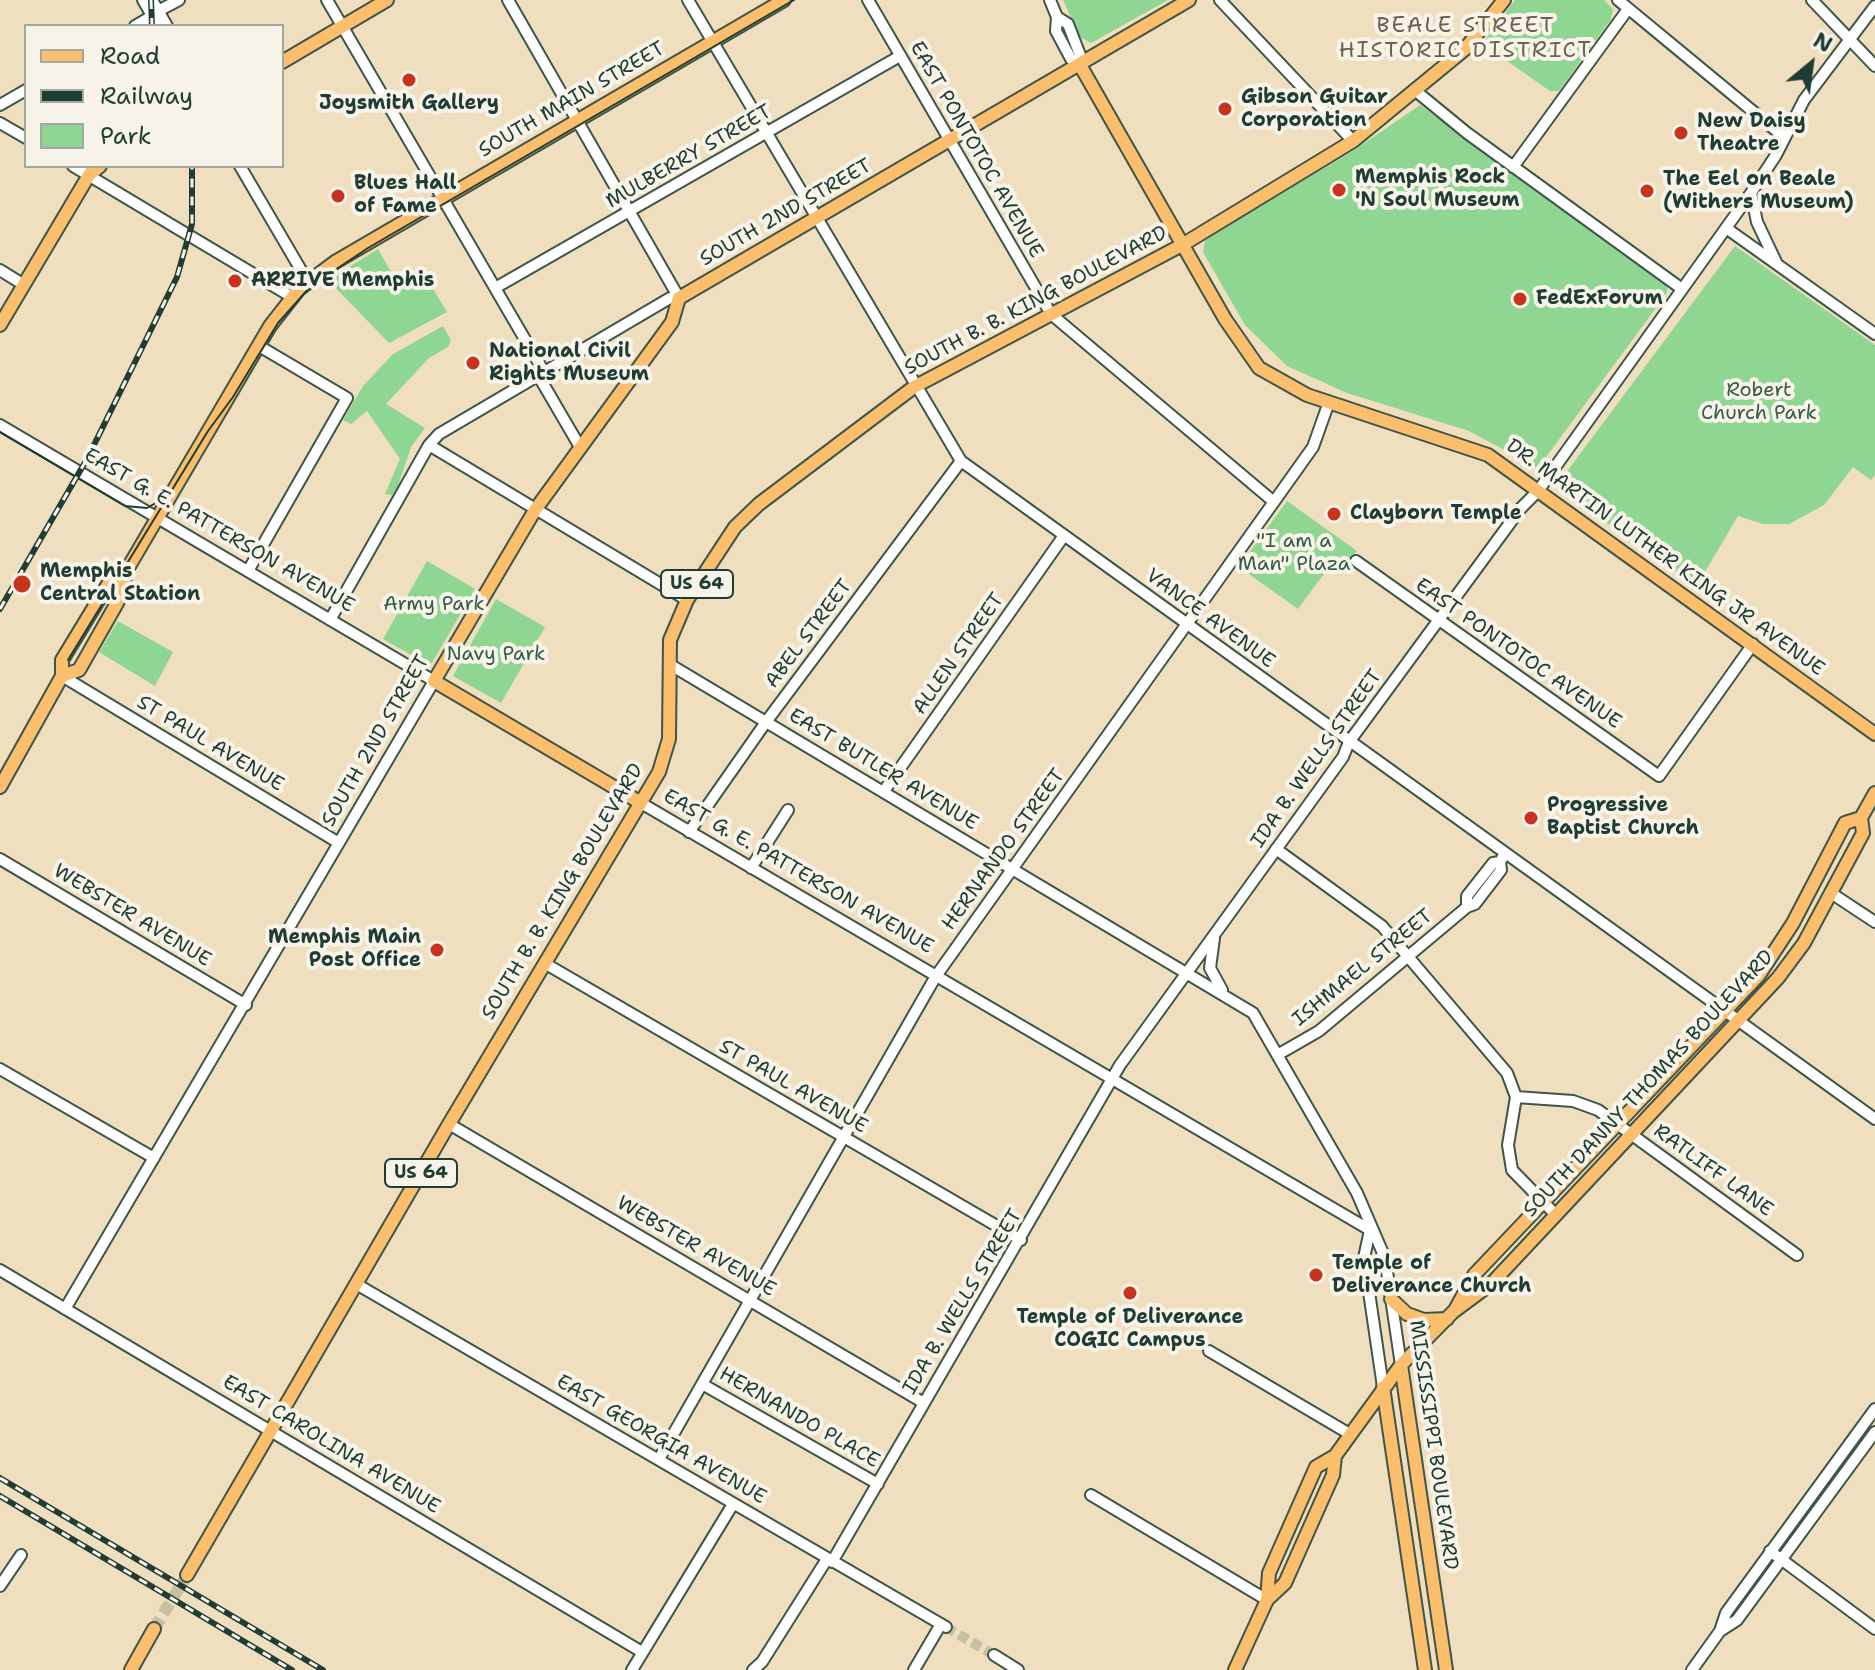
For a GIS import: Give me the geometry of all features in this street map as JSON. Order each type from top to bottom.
[{"type":"main road","points":[[284,61],[387,0]]},
{"type":"main road","name":"SOUTH MAIN STREET","points":[[62,676],[79,670],[117,603],[124,588],[125,573],[259,346],[292,297],[308,282],[335,262],[784,0]]},
{"type":"main road","name":"SOUTH 2ND STREET","points":[[434,681],[535,510],[672,322],[679,298],[1189,0]]},
{"type":"main road","name":"SOUTH B. B. KING BOULEVARD","points":[[187,1575],[449,1124],[659,772],[669,739],[670,640],[687,600],[725,539],[743,519],[914,387],[1182,245],[1353,141],[1417,92],[1470,44],[1504,0]]},
{"type":"main road","name":"DR. MARTIN LUTHER KING JR AVENUE","points":[[1080,65],[1247,354],[1275,379],[1329,402],[1470,446],[1538,491],[1875,734]]},
{"type":"main road","points":[[0,325],[89,175],[98,168]]},
{"type":"main road","name":"SOUTH MAIN STREET","points":[[0,787],[62,676],[62,660],[110,581],[125,573]]},
{"type":"main road","name":"EAST G. E. PATTERSON AVENUE","points":[[434,681],[641,803]]},
{"type":"main road","name":"SOUTH DANNY THOMAS BOULEVARD","points":[[1267,1600],[1285,1583],[1333,1475],[1335,1456],[1348,1433],[1401,1365],[1450,1316],[1481,1295],[1740,1021],[1792,961],[1863,833],[1861,818],[1875,793]]},
{"type":"main road","name":"SOUTH DANNY THOMAS BOULEVARD","points":[[1450,1316],[1474,1275],[1725,1010],[1776,951],[1845,823],[1861,818]]},
{"type":"main road","points":[[1391,1299],[1399,1311],[1424,1320],[1450,1316]]},
{"type":"main road","name":"MISSISSIPPI BOULEVARD","points":[[1401,1365],[1446,1670]]},
{"type":"main road","name":"MISSISSIPPI BOULEVARD","points":[[1383,1387],[1425,1670]]},
{"type":"main road","name":"SOUTH DANNY THOMAS BOULEVARD","points":[[1235,1670],[1267,1600],[1269,1573],[1316,1467],[1335,1456]]},
{"type":"main road","points":[[1404,1526],[1425,1523]]},
{"type":"main road","points":[[131,1670],[154,1629]]},
{"type":"street","points":[[143,0],[156,18]]},
{"type":"street","points":[[152,0],[156,18]]},
{"type":"street","points":[[156,18],[179,0]]},
{"type":"street","points":[[327,0],[495,288],[580,447]]},
{"type":"street","points":[[508,0],[679,298]]},
{"type":"street","name":"VANCE AVENUE","points":[[688,0],[914,387],[961,461],[1503,857],[1725,1010],[1875,1119]]},
{"type":"street","name":"EAST PONTOTOC AVENUE","points":[[868,0],[1051,314],[1274,502]]},
{"type":"street","name":"DR. MARTIN LUTHER KING JR AVENUE","points":[[1050,0],[1057,17],[1056,31],[1071,59],[1080,65]]},
{"type":"street","points":[[1220,0],[1353,141]]},
{"type":"street","points":[[1618,0],[1784,137]]},
{"type":"street","points":[[1812,0],[1875,66]]},
{"type":"street","name":"IDA B. WELLS STREET","points":[[753,1670],[762,1662],[878,1484],[1112,1080],[1187,971],[1343,757],[1349,742],[1521,508],[1538,491],[1751,193],[1804,100],[1875,6]]},
{"type":"street","points":[[1513,167],[1628,9]]},
{"type":"street","name":"MULBERRY STREET","points":[[495,288],[900,56]]},
{"type":"street","points":[[0,105],[24,91]]},
{"type":"street","points":[[1417,92],[1513,167],[1682,289]]},
{"type":"street","points":[[0,123],[24,137]]},
{"type":"street","points":[[77,168],[292,297]]},
{"type":"street","points":[[241,168],[308,282]]},
{"type":"street","points":[[1751,193],[1757,222],[1777,264]]},
{"type":"street","points":[[1726,228],[1875,334]]},
{"type":"street","points":[[0,270],[24,285]]},
{"type":"street","points":[[330,620],[429,445],[451,425],[670,298],[679,298]]},
{"type":"street","points":[[248,571],[347,398],[259,346]]},
{"type":"street","name":"HERNANDO STREET","points":[[659,1459],[936,976],[1313,447],[1329,402]]},
{"type":"street","name":"EAST G. E. PATTERSON AVENUE","points":[[0,425],[434,681]]},
{"type":"street","points":[[429,445],[687,600]]},
{"type":"street","name":"ABEL STREET","points":[[689,832],[766,722],[961,461]]},
{"type":"street","name":"ALLEN STREET","points":[[884,791],[1063,537]]},
{"type":"street","name":"EAST PONTOTOC AVENUE","points":[[1356,561],[1659,776],[1753,644]]},
{"type":"street","name":"EAST BUTLER AVENUE","points":[[669,664],[1243,1005]]},
{"type":"street","name":"ST PAUL AVENUE","points":[[62,676],[339,843]]},
{"type":"street","name":"SOUTH 2ND STREET","points":[[65,1309],[434,681]]},
{"type":"street","name":"EAST G. E. PATTERSON AVENUE","points":[[641,803],[1370,1230]]},
{"type":"street","points":[[751,868],[788,810]]},
{"type":"street","points":[[1276,849],[1366,912],[1411,956],[1507,1073],[1516,1097],[1509,1158],[1522,1183],[1556,1215]]},
{"type":"street","name":"ISHMAEL STREET","points":[[1279,1054],[1319,1031],[1467,907],[1467,896],[1493,863],[1503,857]]},
{"type":"street","name":"WEBSTER AVENUE","points":[[0,859],[246,1005]]},
{"type":"street","points":[[1831,893],[1875,922]]},
{"type":"street","points":[[1216,932],[1210,968],[1223,992]]},
{"type":"street","name":"ST PAUL AVENUE","points":[[546,964],[1021,1240]]},
{"type":"street","name":"MISSISSIPPI BOULEVARD","points":[[1243,1005],[1261,1022],[1357,1193],[1370,1230],[1385,1258],[1401,1365]]},
{"type":"street","points":[[0,1069],[154,1158]]},
{"type":"street","name":"RATLIFF LANE","points":[[1516,1097],[1586,1104],[1797,1255]]},
{"type":"street","name":"WEBSTER AVENUE","points":[[449,1124],[924,1403]]},
{"type":"street","name":"MISSISSIPPI BOULEVARD","points":[[1370,1230],[1364,1258],[1383,1387]]},
{"type":"street","name":"EAST CAROLINA AVENUE","points":[[0,1270],[642,1652]]},
{"type":"street","name":"EAST GEORGIA AVENUE","points":[[358,1285],[943,1626],[914,1670]]},
{"type":"street","points":[[1209,1351],[1348,1433]]},
{"type":"street","name":"HERNANDO PLACE","points":[[702,1384],[878,1484]]},
{"type":"street","points":[[1692,1670],[1720,1631],[1726,1613],[1875,1409]]},
{"type":"street","points":[[1720,1631],[1737,1620],[1875,1432]]},
{"type":"street","points":[[1091,1495],[1267,1600]]},
{"type":"street","points":[[632,1670],[733,1504]]},
{"type":"street","points":[[1770,1551],[1875,1629]]},
{"type":"street","points":[[0,1586],[21,1555]]},
{"type":"street","points":[[994,1655],[1006,1667],[1018,1670]]},
{"type":"green space","points":[[1063,0],[1168,0],[1091,43],[1080,37]]},
{"type":"green space","points":[[1515,0],[1604,0],[1613,9],[1611,19],[1559,91],[1550,91],[1487,47],[1486,39]]},
{"type":"green space","points":[[1420,105],[1667,283],[1667,293],[1538,468],[1469,431],[1347,393],[1287,366],[1245,325],[1203,252],[1205,241],[1211,236],[1356,149]]},
{"type":"green space","name":"Robert Church Park","points":[[1735,246],[1875,345],[1875,475],[1871,480],[1853,467],[1824,505],[1789,524],[1763,524],[1738,516],[1696,587],[1566,493],[1561,485],[1562,478]]},
{"type":"green space","points":[[378,249],[398,284],[413,276],[420,283],[427,279],[447,312],[389,343],[328,280]]},
{"type":"green space","points":[[443,326],[451,340],[448,347],[429,358],[386,404],[425,428],[411,447],[397,489],[392,495],[385,494],[400,459],[367,411],[351,424],[343,420],[363,386],[393,354]]},
{"type":"green space","name":"\"I am a Man\" Plaza","points":[[1287,501],[1357,551],[1347,563],[1337,556],[1298,609],[1239,567]]},
{"type":"green space","name":"Army Park","points":[[427,561],[475,589],[432,663],[427,664],[383,639]]},
{"type":"green space","name":"Navy Park","points":[[496,599],[545,627],[501,703],[453,676]]},
{"type":"green space","points":[[118,621],[173,652],[155,686],[99,652]]},
{"type":"tunnel","points":[[154,1629],[187,1575]]},
{"type":"tunnel","points":[[946,1627],[994,1655]]},
{"type":"tram line","points":[[68,660],[278,323],[311,286],[368,248],[794,0]]},
{"type":"tram line","points":[[0,432],[125,506],[147,508],[168,496]]},
{"type":"railway","points":[[151,0],[152,24]]},
{"type":"railway","points":[[0,609],[87,459],[177,277],[192,224],[192,168]]},
{"type":"railway","points":[[0,1478],[323,1670]]},
{"type":"railway","points":[[0,1496],[292,1670]]},
{"type":"place","name":"Joysmith Gallery","points":[[409,80]]},
{"type":"place","name":"Gibson Guitar Corporation","points":[[1225,109]]},
{"type":"place","name":"New Daisy Theatre","points":[[1681,133]]},
{"type":"place","name":"Memphis Rock 'N Soul Museum","points":[[1339,190]]},
{"type":"place","name":"The Eel on Beale (Withers Museum)","points":[[1647,191]]},
{"type":"place","name":"Blues Hall of Fame","points":[[338,196]]},
{"type":"place","name":"ARRIVE Memphis","points":[[235,281]]},
{"type":"place","name":"FedExForum","points":[[1520,299]]},
{"type":"place","name":"National Civil Rights Museum","points":[[473,363]]},
{"type":"place","name":"Clayborn Temple","points":[[1334,514]]},
{"type":"place","name":"Memphis Central Station","points":[[22,584]]},
{"type":"place","name":"Progressive Baptist Church","points":[[1531,818]]},
{"type":"place","name":"Memphis Main Post Office","points":[[437,950]]},
{"type":"place","name":"Temple of Deliverance Church","points":[[1316,1275]]},
{"type":"place","name":"Temple of Deliverance COGIC Campus","points":[[1130,1293]]},
{"type":"district","name":"BEALE STREET HISTORIC DISTRICT","points":[[1466,38]]}]
